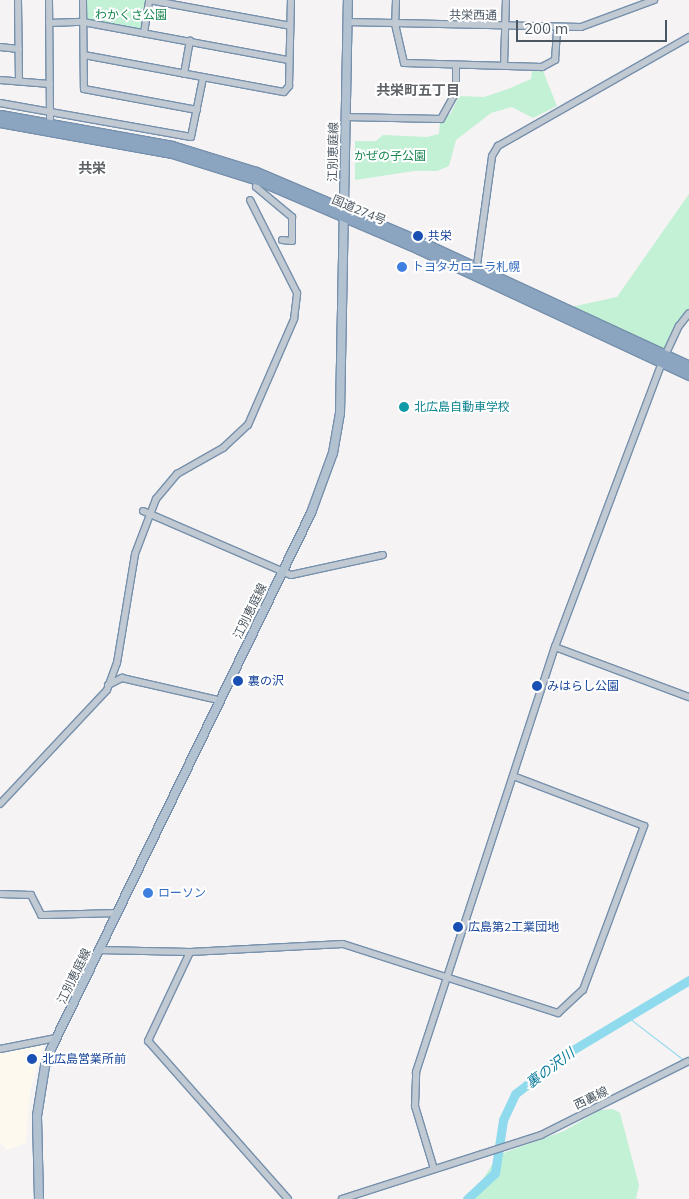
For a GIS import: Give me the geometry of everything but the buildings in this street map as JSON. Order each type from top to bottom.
[{"type":"highway","name":"国道274号","points":[[0,115],[172,153],[258,180],[345,213]]},
{"type":"highway","name":"国道274号","points":[[0,122],[50,127],[203,154],[345,213],[476,272],[663,359],[689,375]]},
{"type":"highway","name":"国道274号","points":[[663,359],[689,366]]},
{"type":"main road","name":"江別恵庭線","points":[[39,1199],[37,1116],[45,1066],[56,1038],[218,700],[324,486],[333,453],[340,413],[348,0]]},
{"type":"street","points":[[18,0],[19,81]]},
{"type":"street","points":[[49,0],[52,112],[50,127]]},
{"type":"street","points":[[83,0],[84,90],[197,110]]},
{"type":"street","points":[[144,33],[149,0],[290,26]]},
{"type":"street","points":[[84,55],[284,92],[289,86],[290,0]]},
{"type":"street","points":[[396,0],[396,24],[404,63],[542,67],[555,60],[557,28]]},
{"type":"street","points":[[504,66],[506,0]]},
{"type":"street","name":"共栄西通","points":[[347,22],[557,28],[603,21],[639,3],[654,0]]},
{"type":"street","points":[[49,23],[83,22],[289,60]]},
{"type":"street","points":[[476,272],[492,156],[498,146],[689,37]]},
{"type":"street","points":[[184,74],[190,41]]},
{"type":"street","points":[[0,47],[19,49]]},
{"type":"street","points":[[345,117],[441,119],[456,92],[456,64]]},
{"type":"street","points":[[0,103],[191,137],[203,78]]},
{"type":"street","points":[[0,80],[50,84]]},
{"type":"street","points":[[258,180],[256,186],[292,217],[292,241],[282,240]]},
{"type":"street","points":[[0,804],[108,685],[117,663],[122,620],[135,554],[156,498],[178,474],[223,448],[248,425],[294,319],[297,293],[250,200]]},
{"type":"street","points":[[342,1199],[434,1170],[415,1106],[416,1072],[555,647],[663,359],[678,326],[689,313]]},
{"type":"street","points":[[143,511],[291,575],[383,555]]},
{"type":"street","points":[[555,647],[689,697]]},
{"type":"street","points":[[108,685],[122,678],[218,700]]},
{"type":"street","points":[[98,950],[190,952],[343,944],[558,1013],[583,990],[644,826],[512,776]]},
{"type":"street","points":[[0,894],[31,895],[41,915],[45,916],[117,913]]},
{"type":"street","points":[[190,952],[148,1041],[288,1199]]},
{"type":"street","points":[[0,1049],[56,1038]]},
{"type":"street","points":[[686,1063],[689,1071]]},
{"type":"street","name":"西裏線","points":[[434,1170],[541,1135],[686,1063]]},
{"type":"shaded area","points":[[44,1043],[30,1092],[26,1143],[7,1150],[0,1142],[0,1051]]},
{"type":"green space","name":"わかくさ公園","points":[[83,0],[149,0],[144,33],[83,22]]},
{"type":"green space","name":"かぜの子公園","points":[[532,71],[543,71],[557,106],[533,118],[512,107],[491,113],[456,140],[449,166],[437,171],[414,171],[355,180],[355,141],[376,141],[383,135],[427,137],[439,134],[440,121],[451,113],[459,96],[484,97],[508,89],[531,79]]},
{"type":"green space","points":[[689,194],[689,313],[665,355],[566,308],[617,297]]},
{"type":"green space","points":[[613,1109],[620,1113],[639,1185],[636,1199],[464,1199],[480,1184],[498,1155],[564,1131],[600,1110]]},
{"type":"waterway","name":"裏の沢川","points":[[467,1199],[495,1173],[503,1120],[515,1094],[566,1054],[689,980]]},
{"type":"waterway","points":[[625,1015],[685,1061]]},
{"type":"place","name":"共栄","points":[[418,236]]},
{"type":"place","name":"トヨタカローラ札幌","points":[[402,267]]},
{"type":"place","name":"北広島自動車学校","points":[[404,407]]},
{"type":"place","name":"裏の沢","points":[[238,681]]},
{"type":"place","name":"みはらし公園","points":[[537,686]]},
{"type":"place","name":"ローソン","points":[[148,893]]},
{"type":"place","name":"広島第2工業団地","points":[[458,927]]},
{"type":"place","name":"北広島営業所前","points":[[32,1059]]},
{"type":"district","name":"共栄町五丁目","points":[[418,90]]},
{"type":"district","name":"共栄","points":[[92,168]]}]
